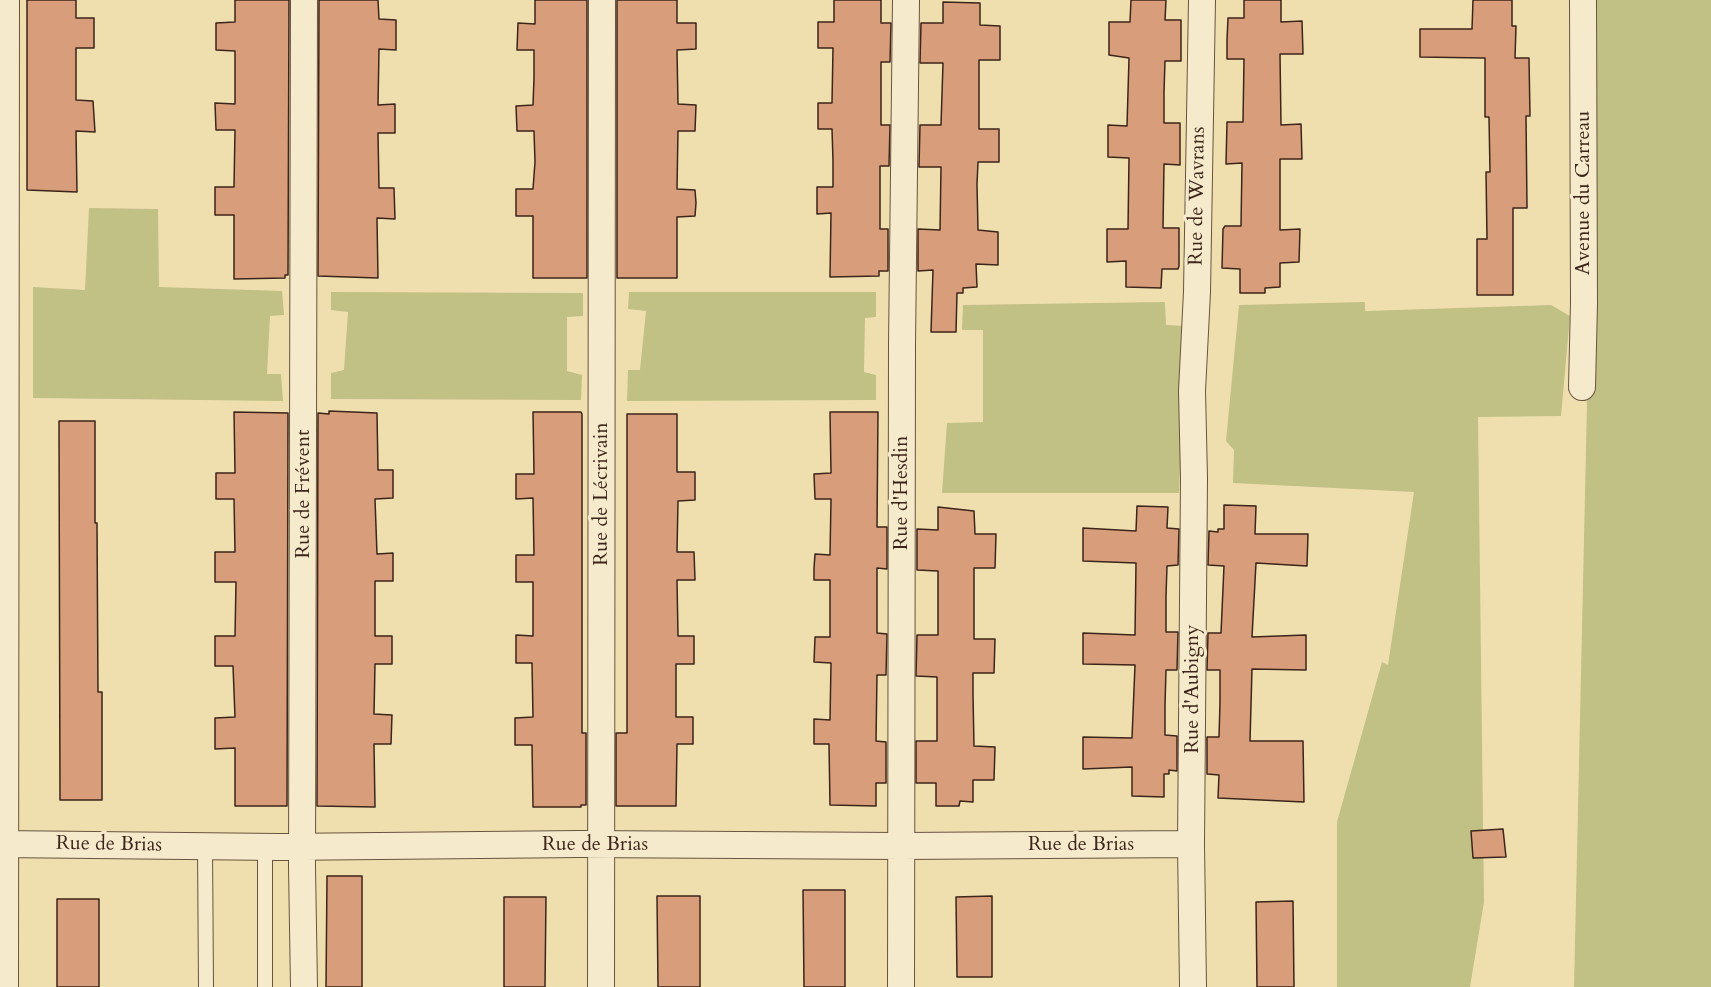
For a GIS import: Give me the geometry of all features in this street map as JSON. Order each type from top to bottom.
[{"type":"street","points":[[5,987],[2,844],[6,0]]},
{"type":"street","name":"Rue de Frévent","points":[[304,0],[304,987]]},
{"type":"street","name":"Rue de Lécrivain","points":[[601,987],[602,0]]},
{"type":"street","name":"Rue d'Hesdin","points":[[901,987],[902,345],[906,0]]},
{"type":"street","name":"Rue de Wavrans","points":[[1192,391],[1197,292],[1202,0]]},
{"type":"street","name":"Avenue du Carreau","points":[[1582,387],[1583,0]]},
{"type":"street","name":"Rue d'Aubigny","points":[[1192,391],[1194,490],[1192,987]]},
{"type":"street","name":"Rue de Brias","points":[[2,844],[265,847],[1191,844]]},
{"type":"lane","points":[[205,846],[206,987]]},
{"type":"lane","points":[[265,847],[265,987]]},
{"type":"shaded area","points":[[1596,0],[1711,0],[1711,987],[1574,987]]},
{"type":"shaded area","points":[[89,208],[158,209],[159,287],[282,291],[284,315],[270,316],[267,374],[281,374],[283,401],[33,398],[33,287],[85,290]]},
{"type":"shaded area","points":[[331,292],[583,293],[583,316],[567,317],[567,371],[582,375],[581,400],[331,399],[331,373],[344,370],[348,312],[331,310]]},
{"type":"shaded area","points":[[629,292],[876,292],[876,317],[865,318],[864,372],[876,375],[876,400],[627,401],[628,370],[640,370],[646,311],[628,309]]},
{"type":"shaded area","points":[[1165,302],[1166,325],[1185,326],[1179,493],[942,493],[947,423],[983,422],[983,330],[962,330],[963,305]]},
{"type":"shaded area","points":[[1365,302],[1365,311],[1551,305],[1570,316],[1561,416],[1478,417],[1484,902],[1470,987],[1337,987],[1337,822],[1382,662],[1388,665],[1414,492],[1233,483],[1234,450],[1226,441],[1239,305]]},
{"type":"building","points":[[27,0],[76,0],[76,18],[94,18],[94,48],[76,48],[76,100],[93,101],[95,132],[76,131],[77,192],[27,190]]},
{"type":"building","points":[[235,0],[289,0],[288,275],[285,275],[285,278],[234,279],[234,215],[215,215],[215,187],[234,187],[235,130],[216,130],[215,103],[235,104],[235,51],[216,50],[216,23],[235,22]]},
{"type":"building","points":[[319,0],[378,0],[379,19],[396,20],[396,50],[379,49],[378,105],[395,104],[395,133],[378,133],[379,188],[394,188],[395,219],[377,218],[378,278],[318,276]]},
{"type":"building","points":[[535,0],[587,0],[587,278],[533,278],[533,216],[516,216],[516,189],[533,189],[535,162],[534,131],[517,131],[516,106],[533,105],[534,78],[534,50],[517,50],[518,23],[535,24]]},
{"type":"building","points":[[617,0],[677,0],[677,23],[696,23],[696,49],[677,50],[678,104],[696,105],[695,131],[678,131],[677,189],[695,190],[696,203],[695,216],[677,217],[677,278],[617,278]]},
{"type":"building","points":[[834,0],[881,0],[881,23],[891,23],[890,62],[881,62],[881,125],[890,125],[889,166],[880,166],[880,229],[888,229],[888,271],[879,271],[879,276],[830,277],[831,213],[817,214],[817,187],[833,187],[832,129],[818,129],[818,103],[832,103],[833,48],[818,48],[818,22],[834,22]]},
{"type":"building","points":[[1131,0],[1166,0],[1165,20],[1181,20],[1181,61],[1165,61],[1164,92],[1164,123],[1180,123],[1180,165],[1164,164],[1163,228],[1179,228],[1179,266],[1178,269],[1162,269],[1161,288],[1126,287],[1126,261],[1107,262],[1107,229],[1128,229],[1129,158],[1108,157],[1108,125],[1127,126],[1129,58],[1109,55],[1109,22],[1130,22]]},
{"type":"building","points":[[1244,0],[1281,0],[1281,22],[1302,21],[1303,54],[1280,54],[1281,125],[1301,124],[1302,159],[1280,159],[1280,230],[1300,229],[1299,262],[1280,263],[1280,287],[1265,288],[1265,293],[1240,293],[1240,269],[1222,268],[1223,229],[1225,226],[1241,226],[1242,163],[1226,164],[1227,122],[1243,122],[1244,59],[1227,59],[1227,40],[1228,18],[1244,18]]},
{"type":"building","points":[[1473,0],[1512,0],[1512,26],[1516,26],[1515,58],[1529,58],[1530,116],[1526,116],[1527,208],[1513,208],[1513,295],[1477,295],[1477,239],[1487,239],[1486,172],[1490,172],[1489,117],[1485,117],[1485,58],[1420,57],[1420,29],[1472,29]]},
{"type":"building","points":[[943,2],[980,3],[980,25],[1000,26],[1000,60],[979,60],[979,129],[999,129],[999,162],[978,162],[977,184],[978,230],[998,232],[998,265],[976,264],[977,287],[963,288],[963,293],[957,293],[956,332],[931,332],[933,270],[918,271],[918,229],[940,230],[941,167],[919,167],[920,125],[941,125],[943,63],[920,63],[921,23],[943,23]]},
{"type":"building","points":[[329,411],[377,413],[378,470],[393,470],[393,498],[375,499],[377,554],[393,553],[393,581],[375,581],[375,636],[392,636],[392,664],[375,664],[374,714],[392,715],[391,744],[374,744],[375,807],[317,806],[318,413],[329,414]]},
{"type":"building","points":[[234,412],[288,413],[287,806],[235,806],[235,748],[215,749],[215,718],[235,717],[233,666],[215,666],[215,636],[235,636],[236,582],[215,582],[215,552],[235,552],[234,499],[216,499],[216,473],[235,473]]},
{"type":"building","points":[[533,412],[581,412],[582,414],[582,733],[586,733],[586,805],[581,805],[581,807],[533,807],[532,745],[515,745],[515,718],[533,717],[532,663],[516,663],[516,635],[533,636],[533,582],[516,582],[516,555],[534,555],[533,498],[516,499],[516,474],[534,474]]},
{"type":"building","points":[[830,412],[878,412],[877,527],[887,527],[887,569],[877,568],[877,633],[887,634],[886,675],[877,675],[876,741],[886,742],[886,783],[876,783],[876,806],[830,805],[829,744],[814,744],[814,719],[830,720],[831,663],[814,662],[815,637],[830,637],[830,580],[814,580],[814,568],[815,554],[830,555],[831,499],[815,499],[814,474],[831,473]]},
{"type":"building","points":[[627,414],[677,414],[677,472],[695,472],[695,500],[678,501],[677,552],[694,552],[695,580],[677,580],[678,636],[694,636],[694,664],[676,664],[676,717],[693,717],[693,744],[677,744],[676,806],[616,806],[616,733],[627,733]]},
{"type":"building","points":[[59,421],[95,421],[98,692],[102,692],[102,800],[60,800]]},
{"type":"building","points":[[1224,505],[1256,506],[1255,534],[1308,534],[1307,566],[1256,563],[1252,637],[1306,635],[1306,670],[1252,669],[1250,741],[1303,741],[1304,802],[1218,798],[1219,775],[1207,774],[1207,737],[1219,737],[1220,702],[1220,670],[1207,670],[1208,633],[1221,633],[1224,566],[1208,565],[1209,531],[1218,532],[1218,529],[1224,529]]},
{"type":"building","points":[[1137,506],[1168,507],[1167,528],[1179,529],[1178,565],[1167,566],[1166,596],[1166,632],[1178,632],[1177,670],[1166,670],[1165,705],[1165,735],[1177,736],[1177,771],[1169,770],[1169,774],[1164,774],[1164,797],[1132,796],[1132,767],[1083,769],[1083,737],[1132,738],[1135,665],[1083,664],[1083,633],[1135,635],[1136,563],[1083,561],[1083,528],[1136,531]]},
{"type":"building","points":[[938,507],[974,511],[975,534],[996,534],[995,568],[974,568],[974,639],[995,639],[994,673],[973,673],[974,746],[995,747],[994,780],[973,780],[973,802],[960,801],[959,806],[936,806],[936,783],[916,783],[916,741],[937,741],[937,677],[916,676],[917,635],[938,635],[938,571],[917,570],[917,529],[938,530]]},
{"type":"building","points":[[1503,829],[1506,857],[1473,858],[1471,831]]},
{"type":"building","points":[[327,876],[362,876],[362,987],[326,987]]},
{"type":"building","points":[[803,890],[845,890],[845,987],[804,987]]},
{"type":"building","points":[[657,896],[700,896],[700,987],[658,987]]},
{"type":"building","points":[[992,896],[992,977],[957,977],[956,897]]},
{"type":"building","points":[[504,897],[546,897],[545,987],[504,987]]},
{"type":"building","points":[[57,899],[99,899],[99,987],[57,987]]},
{"type":"building","points":[[1293,901],[1294,987],[1257,987],[1256,902]]}]
